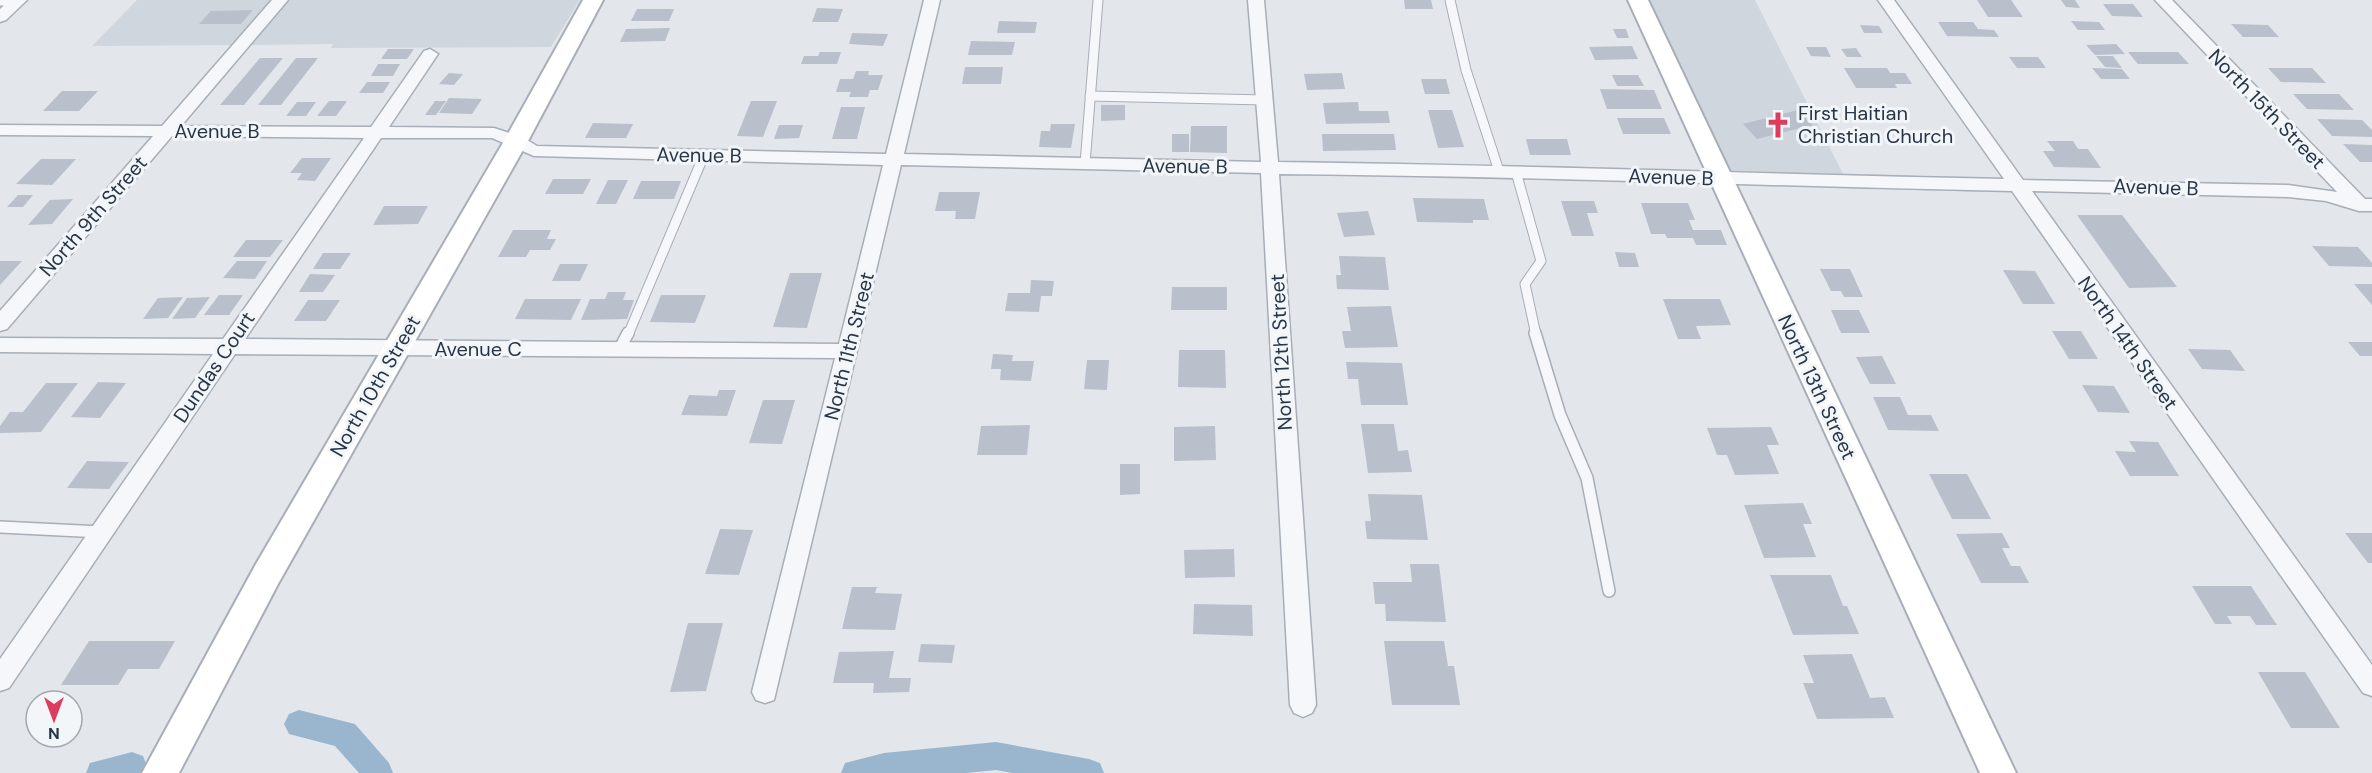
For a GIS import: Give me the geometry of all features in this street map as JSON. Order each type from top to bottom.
[{"type":"street","name":"North 9th Street","points":[[0,324],[280,0]]},
{"type":"street","name":"North 10th Street","points":[[160,773],[267,574],[516,141],[593,0]]},
{"type":"street","name":"North 11th Street","points":[[765,692],[932,0]]},
{"type":"street","name":"North 12th Street","points":[[1256,0],[1270,168],[1303,705]]},
{"type":"street","name":"North 13th Street","points":[[1638,0],[1719,179],[1998,773]]},
{"type":"street","name":"North 14th Street","points":[[1886,0],[2372,685]]},
{"type":"street","name":"North 15th Street","points":[[2163,0],[2366,205],[2372,218]]},
{"type":"street","points":[[0,17],[18,1]]},
{"type":"street","name":"Dundas Court","points":[[0,680],[430,54]]},
{"type":"street","name":"Avenue B","points":[[0,130],[494,133],[534,151],[1270,168],[1508,171],[1719,179],[2015,183],[2288,191],[2327,195],[2366,205]]},
{"type":"street","name":"Avenue C","points":[[0,345],[847,351]]},
{"type":"lane","points":[[1084,164],[1098,0]]},
{"type":"lane","points":[[1450,0],[1466,70],[1508,171],[1541,261],[1525,284],[1537,341],[1560,415],[1587,478],[1610,591]]},
{"type":"lane","points":[[0,1],[18,1]]},
{"type":"lane","points":[[1090,96],[1264,100]]},
{"type":"lane","points":[[619,350],[634,321],[705,155]]},
{"type":"lane","points":[[0,527],[101,532]]},
{"type":"shaded area","points":[[137,0],[272,0],[232,45],[92,46]]},
{"type":"shaded area","points":[[289,0],[580,0],[551,47],[331,48],[333,44],[250,45]]},
{"type":"shaded area","points":[[1646,0],[1755,0],[1843,174],[1726,172]]},
{"type":"building","points":[[1404,0],[1431,0],[1433,9],[1405,9]]},
{"type":"building","points":[[1977,0],[2011,0],[2023,17],[1988,17]]},
{"type":"building","points":[[2061,0],[2075,0],[2080,8],[2066,7]]},
{"type":"building","points":[[2103,4],[2133,4],[2143,17],[2112,16]]},
{"type":"building","points":[[817,8],[843,9],[838,22],[812,22]]},
{"type":"building","points":[[637,9],[674,9],[669,21],[631,21]]},
{"type":"building","points":[[253,10],[241,24],[199,24],[211,11]]},
{"type":"building","points":[[999,21],[1037,22],[1035,33],[997,33]]},
{"type":"building","points":[[2071,21],[2099,22],[2105,30],[2078,30]]},
{"type":"building","points":[[1938,22],[1973,22],[1978,29],[1994,30],[1999,37],[1947,36]]},
{"type":"building","points":[[2231,24],[2268,25],[2279,37],[2243,37]]},
{"type":"building","points":[[1860,25],[1879,26],[1883,33],[1864,33]]},
{"type":"building","points":[[670,28],[665,41],[620,42],[626,29]]},
{"type":"building","points":[[1613,29],[1626,29],[1629,38],[1617,38]]},
{"type":"building","points":[[852,33],[888,34],[883,46],[849,44]]},
{"type":"building","points":[[971,41],[1015,42],[1012,55],[968,55]]},
{"type":"building","points":[[2116,44],[2125,54],[2095,55],[2086,45]]},
{"type":"building","points":[[1632,46],[1638,59],[1595,60],[1589,47]]},
{"type":"building","points":[[1806,47],[1826,47],[1831,57],[1811,56]]},
{"type":"building","points":[[1856,48],[1862,57],[1847,57],[1841,49]]},
{"type":"building","points":[[388,49],[414,49],[407,59],[381,59]]},
{"type":"building","points":[[820,52],[841,52],[837,64],[801,64],[804,56],[818,56]]},
{"type":"building","points":[[2128,52],[2178,52],[2189,64],[2138,64]]},
{"type":"building","points":[[2096,56],[2113,56],[2122,68],[2105,67]]},
{"type":"building","points":[[2009,57],[2038,57],[2046,68],[2017,68]]},
{"type":"building","points":[[260,58],[283,58],[244,105],[220,105]]},
{"type":"building","points":[[296,58],[318,58],[281,105],[258,105]]},
{"type":"building","points":[[378,64],[400,64],[393,76],[371,76]]},
{"type":"building","points":[[965,67],[1003,67],[1001,84],[962,84]]},
{"type":"building","points":[[1844,68],[1887,68],[1890,73],[1905,73],[1912,84],[1895,84],[1897,88],[1856,88]]},
{"type":"building","points":[[2092,68],[2122,69],[2130,79],[2101,79]]},
{"type":"building","points":[[2268,68],[2312,68],[2326,83],[2281,82]]},
{"type":"building","points":[[856,71],[869,71],[868,75],[883,75],[878,90],[870,90],[868,97],[849,97],[851,92],[836,92],[840,79],[853,79]]},
{"type":"building","points":[[449,73],[463,74],[454,85],[439,84]]},
{"type":"building","points":[[1342,73],[1345,89],[1307,90],[1304,74]]},
{"type":"building","points":[[1612,75],[1638,75],[1644,86],[1617,86]]},
{"type":"building","points":[[1421,79],[1446,79],[1450,94],[1425,94]]},
{"type":"building","points":[[367,82],[390,82],[383,93],[359,93]]},
{"type":"building","points":[[1600,89],[1654,90],[1662,109],[1607,109]]},
{"type":"building","points":[[62,91],[98,91],[79,111],[43,111]]},
{"type":"building","points":[[2293,94],[2339,94],[2354,110],[2307,109]]},
{"type":"building","points":[[449,98],[482,99],[472,114],[439,113]]},
{"type":"building","points":[[329,101],[347,101],[336,116],[317,116]]},
{"type":"building","points":[[435,101],[446,101],[436,115],[425,115]]},
{"type":"building","points":[[751,101],[777,101],[763,137],[737,136]]},
{"type":"building","points":[[297,102],[316,102],[306,116],[286,116]]},
{"type":"building","points":[[1358,102],[1359,111],[1388,111],[1390,123],[1326,124],[1323,103]]},
{"type":"building","points":[[1101,105],[1125,105],[1125,120],[1101,121]]},
{"type":"building","points":[[841,107],[865,107],[857,139],[832,139]]},
{"type":"building","points":[[1428,110],[1452,110],[1464,147],[1438,148]]},
{"type":"building","name":"First Haitian Christian Church","points":[[1798,110],[1813,125],[1757,139],[1743,124]]},
{"type":"building","points":[[1617,118],[1664,118],[1671,134],[1623,134]]},
{"type":"building","points":[[2317,119],[2362,120],[2372,130],[2372,137],[2332,136]]},
{"type":"building","points":[[593,123],[633,124],[626,138],[585,138]]},
{"type":"building","points":[[1051,124],[1075,124],[1071,148],[1039,147],[1041,131],[1050,131]]},
{"type":"building","points":[[779,125],[803,125],[799,138],[774,139]]},
{"type":"building","points":[[1191,126],[1227,126],[1227,153],[1190,152]]},
{"type":"building","points":[[1172,134],[1189,134],[1189,152],[1172,152]]},
{"type":"building","points":[[1322,134],[1394,134],[1396,150],[1323,151]]},
{"type":"building","points":[[1526,139],[1567,139],[1571,155],[1530,155]]},
{"type":"building","points":[[2047,141],[2073,141],[2078,149],[2088,149],[2101,168],[2054,167],[2043,151],[2055,151]]},
{"type":"building","points":[[2343,144],[2372,145],[2372,162],[2360,162]]},
{"type":"building","points":[[302,158],[331,158],[315,181],[297,180],[302,173],[290,173]]},
{"type":"building","points":[[41,159],[76,159],[52,185],[16,184]]},
{"type":"building","points":[[553,179],[591,179],[583,194],[545,194]]},
{"type":"building","points":[[608,180],[628,180],[616,204],[596,204]]},
{"type":"building","points":[[641,181],[681,181],[674,199],[633,199]]},
{"type":"building","points":[[939,192],[980,192],[975,219],[955,219],[956,211],[935,211]]},
{"type":"building","points":[[18,195],[33,195],[23,207],[7,207]]},
{"type":"building","points":[[1413,198],[1484,199],[1489,220],[1473,220],[1473,223],[1417,222]]},
{"type":"building","points":[[73,199],[52,224],[28,225],[50,200]]},
{"type":"building","points":[[1561,201],[1594,201],[1598,213],[1587,213],[1594,236],[1572,236]]},
{"type":"building","points":[[1641,203],[1688,203],[1695,220],[1689,220],[1693,230],[1721,230],[1727,245],[1696,245],[1693,238],[1667,238],[1665,234],[1651,234]]},
{"type":"building","points":[[384,206],[428,206],[418,224],[373,225]]},
{"type":"building","points":[[1368,211],[1375,235],[1344,237],[1337,213]]},
{"type":"building","points":[[2077,215],[2122,215],[2177,287],[2129,288]]},
{"type":"building","points":[[513,230],[551,230],[547,239],[556,239],[550,250],[530,250],[526,257],[498,257]]},
{"type":"building","points":[[246,240],[283,240],[270,257],[233,257]]},
{"type":"building","points":[[2312,246],[2358,247],[2372,263],[2372,267],[2329,266]]},
{"type":"building","points":[[1615,252],[1635,253],[1639,267],[1619,267]]},
{"type":"building","points":[[323,253],[351,253],[340,269],[313,269]]},
{"type":"building","points":[[1339,256],[1385,257],[1389,290],[1337,289],[1336,275],[1341,275]]},
{"type":"building","points":[[0,261],[22,261],[0,285]]},
{"type":"building","points":[[237,261],[267,261],[255,279],[223,278]]},
{"type":"building","points":[[560,264],[588,264],[580,281],[552,281]]},
{"type":"building","points":[[1820,269],[1850,269],[1863,297],[1844,297],[1841,291],[1831,291]]},
{"type":"building","points":[[2003,270],[2035,271],[2055,304],[2023,304]]},
{"type":"building","points":[[790,273],[822,273],[807,328],[773,327]]},
{"type":"building","points":[[310,274],[335,275],[323,292],[299,292]]},
{"type":"building","points":[[1031,280],[1054,281],[1052,296],[1041,296],[1039,312],[1005,311],[1008,293],[1030,293]]},
{"type":"building","points":[[2354,284],[2372,284],[2372,305]]},
{"type":"building","points":[[1172,287],[1227,287],[1227,310],[1171,310]]},
{"type":"building","points":[[608,292],[626,292],[623,300],[634,300],[627,319],[581,320],[590,299],[605,299]]},
{"type":"building","points":[[219,295],[243,295],[229,315],[204,315]]},
{"type":"building","points":[[661,295],[706,295],[695,323],[650,322]]},
{"type":"building","points":[[183,297],[168,318],[143,319],[158,298]]},
{"type":"building","points":[[210,297],[195,318],[172,319],[187,298]]},
{"type":"building","points":[[525,299],[581,299],[571,320],[515,319]]},
{"type":"building","points":[[1663,299],[1720,299],[1731,325],[1696,326],[1701,339],[1678,339]]},
{"type":"building","points":[[308,300],[340,300],[326,321],[294,321]]},
{"type":"building","points":[[1391,306],[1398,347],[1345,348],[1342,331],[1351,331],[1347,307]]},
{"type":"building","points":[[1831,310],[1859,310],[1870,333],[1841,333]]},
{"type":"building","points":[[2052,331],[2081,331],[2098,359],[2069,359]]},
{"type":"building","points":[[2348,342],[2372,342],[2372,356],[2360,356]]},
{"type":"building","points":[[2188,349],[2230,350],[2245,371],[2202,369]]},
{"type":"building","points":[[1179,350],[1225,350],[1226,388],[1178,387]]},
{"type":"building","points":[[993,354],[1013,355],[1012,361],[1034,361],[1031,381],[1000,380],[1001,369],[991,369]]},
{"type":"building","points":[[1882,356],[1896,384],[1870,384],[1856,357]]},
{"type":"building","points":[[1087,360],[1109,360],[1107,390],[1084,389]]},
{"type":"building","points":[[1346,362],[1402,363],[1408,405],[1361,405],[1358,379],[1348,379]]},
{"type":"building","points":[[98,382],[126,383],[100,418],[71,417]]},
{"type":"building","points":[[46,383],[78,383],[41,432],[0,433],[0,426],[10,412],[23,412]]},
{"type":"building","points":[[2082,385],[2114,386],[2130,413],[2098,412]]},
{"type":"building","points":[[719,390],[736,390],[727,416],[681,415],[689,395],[717,396]]},
{"type":"building","points":[[1873,397],[1900,397],[1908,415],[1931,415],[1939,431],[1888,430]]},
{"type":"building","points":[[763,400],[795,400],[782,444],[749,443]]},
{"type":"building","points":[[1361,424],[1394,424],[1398,451],[1408,450],[1412,472],[1368,473]]},
{"type":"building","points":[[1030,425],[1027,455],[977,455],[981,426]]},
{"type":"building","points":[[1215,426],[1216,460],[1174,461],[1174,427]]},
{"type":"building","points":[[1771,427],[1779,445],[1767,445],[1779,474],[1735,475],[1727,455],[1717,455],[1707,428]]},
{"type":"building","points":[[2129,441],[2158,442],[2179,476],[2130,476],[2115,451],[2136,452]]},
{"type":"building","points":[[87,461],[129,462],[109,489],[67,488]]},
{"type":"building","points":[[1120,464],[1140,464],[1140,494],[1120,495]]},
{"type":"building","points":[[1929,474],[1967,474],[1991,519],[1952,519]]},
{"type":"building","points":[[1368,494],[1422,495],[1428,540],[1367,539],[1365,521],[1371,521]]},
{"type":"building","points":[[1803,503],[1812,524],[1803,524],[1816,557],[1764,558],[1744,505]]},
{"type":"building","points":[[720,529],[753,530],[739,575],[705,574]]},
{"type":"building","points":[[2002,533],[2010,548],[2002,548],[2011,566],[2020,566],[2029,583],[1981,583],[1956,534]]},
{"type":"building","points":[[2345,533],[2372,533],[2372,563],[2368,563]]},
{"type":"building","points":[[1234,549],[1235,577],[1185,578],[1184,550]]},
{"type":"building","points":[[1410,564],[1439,564],[1446,622],[1386,621],[1385,604],[1375,604],[1373,582],[1412,582]]},
{"type":"building","points":[[1770,575],[1831,575],[1843,606],[1847,606],[1859,634],[1793,635]]},
{"type":"building","points":[[2192,586],[2251,586],[2277,625],[2256,625],[2250,616],[2227,616],[2232,624],[2215,624]]},
{"type":"building","points":[[852,587],[877,587],[875,593],[902,594],[895,630],[842,629]]},
{"type":"building","points":[[1194,604],[1252,605],[1253,636],[1193,634]]},
{"type":"building","points":[[688,623],[723,623],[706,691],[670,692]]},
{"type":"building","points":[[89,641],[175,641],[159,669],[128,669],[118,685],[61,685]]},
{"type":"building","points":[[1384,641],[1444,641],[1448,666],[1454,666],[1460,705],[1392,705]]},
{"type":"building","points":[[921,644],[955,645],[952,663],[918,662]]},
{"type":"building","points":[[894,651],[889,678],[911,678],[909,692],[873,693],[874,683],[833,683],[839,652]]},
{"type":"building","points":[[1852,654],[1870,698],[1885,697],[1894,718],[1817,719],[1803,683],[1814,683],[1803,655]]},
{"type":"building","points":[[2258,672],[2305,672],[2340,728],[2291,728]]},
{"type":"waterway","points":[[299,724],[344,734],[378,773]]},
{"type":"waterway","points":[[856,773],[884,767],[996,756],[1089,773]]},
{"type":"waterway","points":[[101,773],[132,766]]},
{"type":"place","name":"First Haitian Christian Church","points":[[1778,125]]}]
